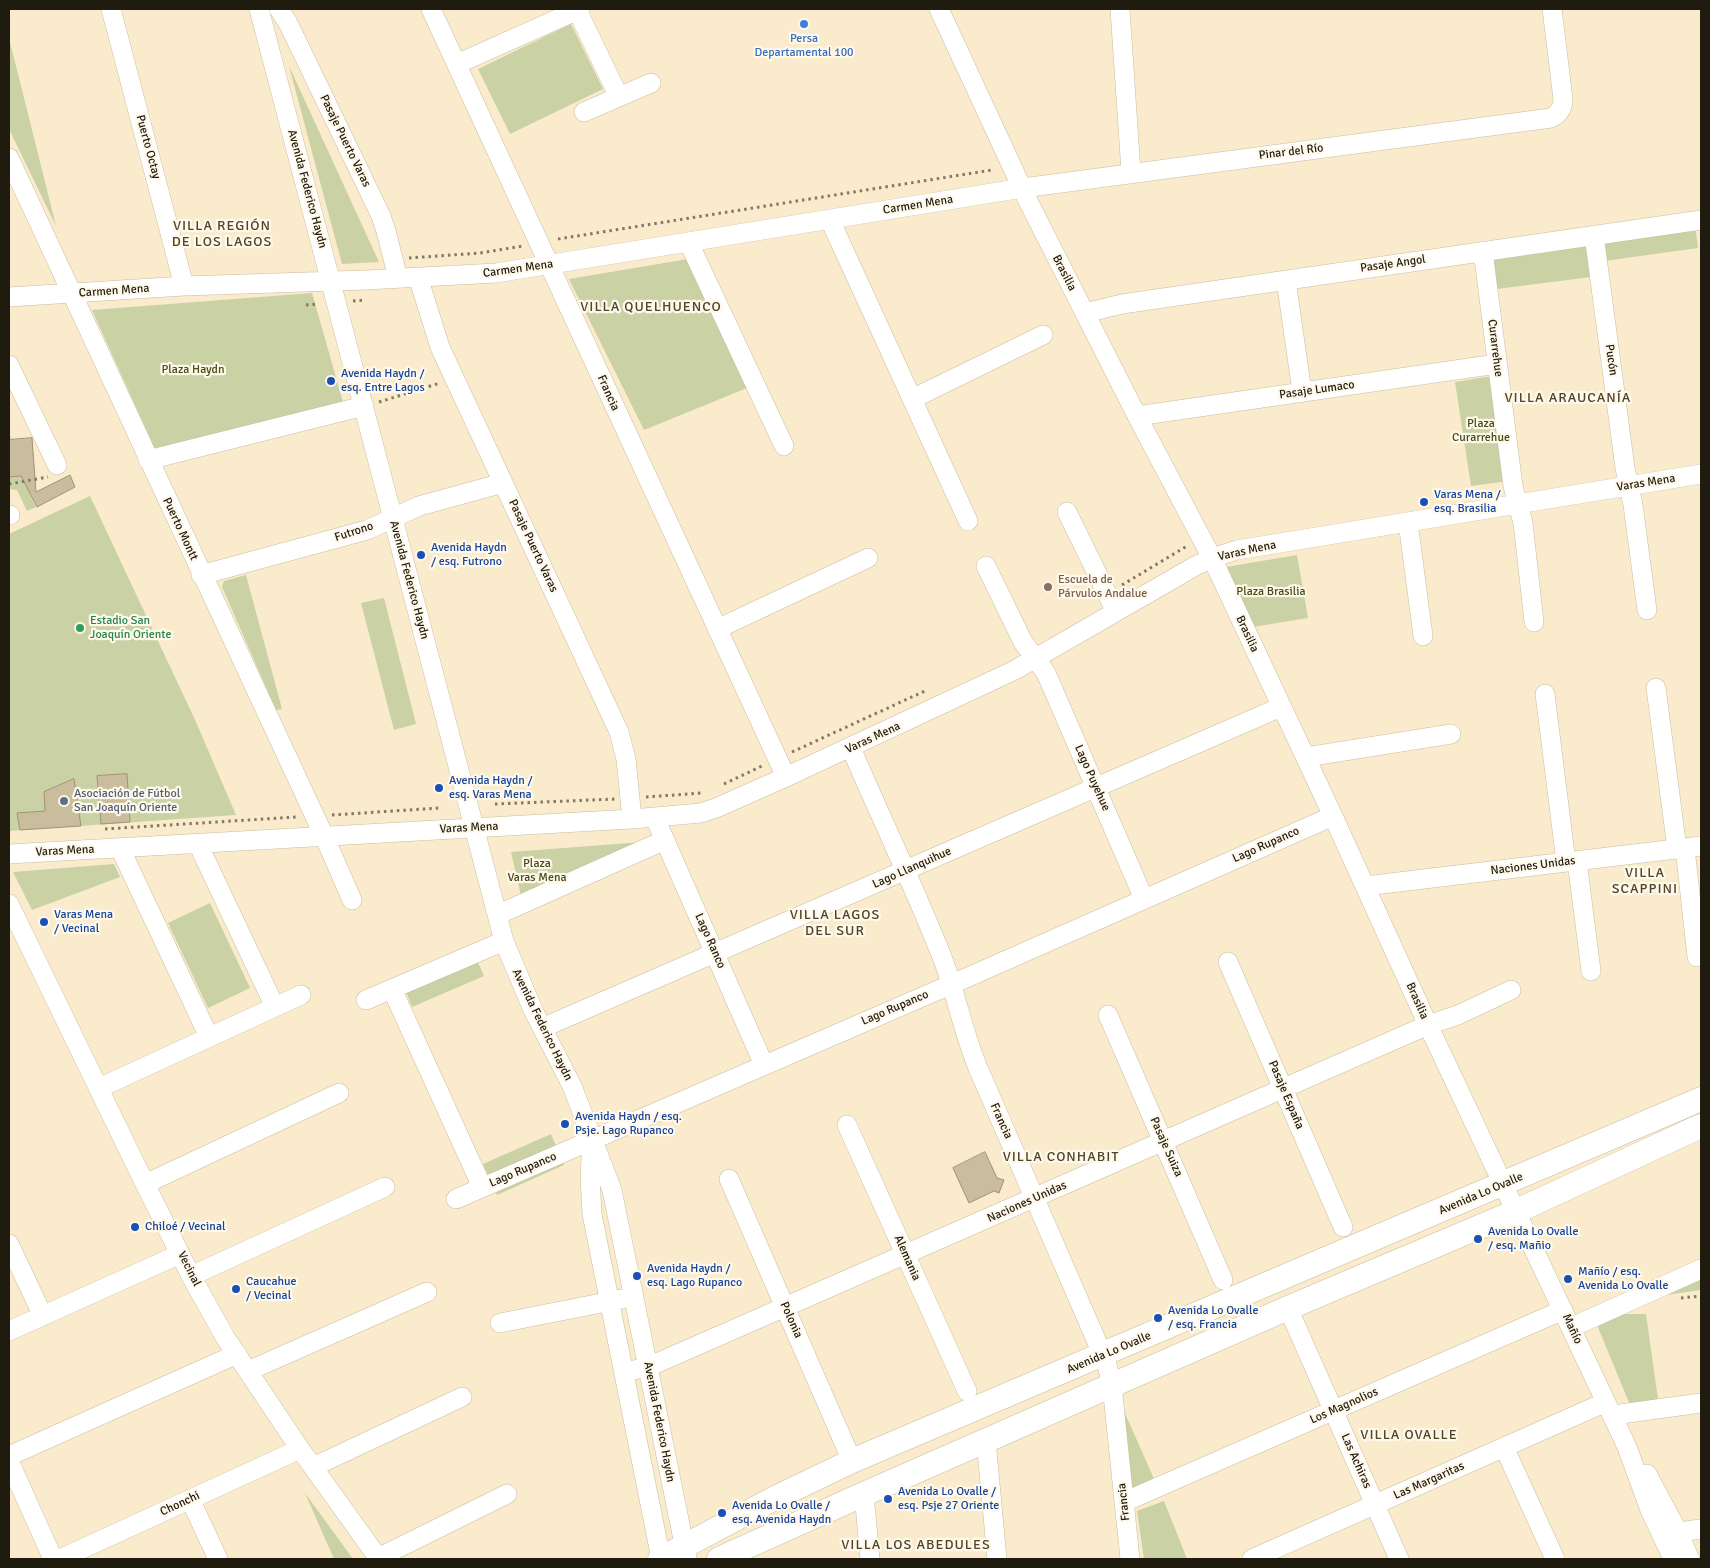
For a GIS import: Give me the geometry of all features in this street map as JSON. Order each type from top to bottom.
[{"type":"main road","name":"Avenida Lo Ovalle","points":[[661,1559],[685,1553],[775,1498],[852,1461],[1701,1099]]},
{"type":"main road","points":[[731,1556],[986,1440],[1288,1308],[1517,1211],[1701,1126]]},
{"type":"street","name":"Puerto Octay","points":[[111,9],[184,286]]},
{"type":"street","name":"Avenida Federico Haydn","points":[[259,9],[504,941],[524,991],[572,1086],[612,1190],[685,1553]]},
{"type":"street","name":"Pasaje Puerto Varas","points":[[279,9],[288,23],[377,208],[386,231],[398,278]]},
{"type":"street","name":"Francia","points":[[431,9],[786,778]]},
{"type":"street","points":[[457,64],[578,9],[618,98]]},
{"type":"street","name":"Brasilia","points":[[938,9],[1085,313],[1212,558],[1306,757],[1428,1025],[1517,1211]]},
{"type":"street","points":[[1120,9],[1131,172]]},
{"type":"street","name":"Pinar del Río","points":[[1023,188],[1131,172],[1546,119],[1555,116],[1562,109],[1563,98],[1552,9]]},
{"type":"street","points":[[584,112],[651,83]]},
{"type":"street","name":"Puerto Montt","points":[[9,158],[201,575],[315,816],[352,900]]},
{"type":"street","name":"Carmen Mena","points":[[9,297],[184,286],[496,273],[1023,188]]},
{"type":"street","points":[[830,220],[968,521]]},
{"type":"street","name":"Pasaje Angol","points":[[1085,313],[1122,304],[1701,220]]},
{"type":"street","name":"Pucón","points":[[1594,235],[1625,468],[1634,505],[1647,610]]},
{"type":"street","points":[[689,243],[784,446]]},
{"type":"street","name":"Curarrehue","points":[[1483,251],[1513,486],[1522,523],[1534,622]]},
{"type":"street","name":"Pasaje Puerto Varas","points":[[418,277],[440,347],[454,379],[619,732],[624,750],[632,819]]},
{"type":"street","points":[[1286,280],[1302,392]]},
{"type":"street","points":[[912,399],[1043,335]]},
{"type":"street","name":"Pasaje Lumaco","points":[[1137,416],[1497,364]]},
{"type":"street","points":[[9,365],[57,465]]},
{"type":"street","points":[[148,460],[364,406]]},
{"type":"street","name":"Varas Mena","points":[[9,854],[688,815],[716,808],[786,778],[991,683],[1036,659],[1196,565],[1212,558],[1237,550],[1701,474]]},
{"type":"street","name":"Futrono","points":[[201,575],[367,530],[419,506],[503,483]]},
{"type":"street","points":[[1067,512],[1116,612]]},
{"type":"street","points":[[1408,522],[1423,636]]},
{"type":"street","points":[[717,629],[868,558]]},
{"type":"street","name":"Lago Puyehue","points":[[986,566],[1023,642],[1046,673],[1144,899]]},
{"type":"street","points":[[1656,688],[1687,848],[1697,957]]},
{"type":"street","points":[[1545,694],[1591,970]]},
{"type":"street","name":"Lago Llanquihue","points":[[542,1028],[1281,707]]},
{"type":"street","points":[[1306,757],[1451,734]]},
{"type":"street","name":"Francia","points":[[851,748],[942,956],[973,1055],[1103,1355],[1112,1385],[1130,1559]]},
{"type":"street","name":"Lago Rupanco","points":[[456,1198],[952,984],[1333,816]]},
{"type":"street","name":"Lago Ranco","points":[[655,818],[764,1065]]},
{"type":"street","points":[[497,915],[665,840]]},
{"type":"street","points":[[198,844],[275,1007]]},
{"type":"street","points":[[120,848],[209,1037]]},
{"type":"street","name":"Naciones Unidas","points":[[1365,886],[1687,848]]},
{"type":"street","name":"Vecinal","points":[[9,904],[191,1276],[225,1336],[248,1371],[300,1449],[378,1559]]},
{"type":"street","points":[[366,1000],[504,941]]},
{"type":"street","name":"Pasaje España","points":[[1228,962],[1343,1228]]},
{"type":"street","points":[[392,989],[482,1187]]},
{"type":"street","name":"Naciones Unidas","points":[[624,1372],[648,1367],[1428,1025],[1458,1015],[1511,990]]},
{"type":"street","points":[[98,1088],[301,995]]},
{"type":"street","name":"Pasaje Suiza","points":[[1108,1015],[1223,1280]]},
{"type":"street","points":[[145,1184],[339,1093]]},
{"type":"street","name":"Alemania","points":[[847,1125],[967,1392]]},
{"type":"street","name":"Avenida Federico Haydn","points":[[592,1140],[591,1205],[661,1559]]},
{"type":"street","name":"Polonia","points":[[729,1179],[852,1461]]},
{"type":"street","points":[[191,1276],[385,1188]]},
{"type":"street","name":"Mañío","points":[[1517,1211],[1610,1409],[1627,1447],[1650,1510],[1673,1559]]},
{"type":"street","points":[[9,1244],[43,1316]]},
{"type":"street","points":[[9,1331],[180,1254]]},
{"type":"street","points":[[1572,1327],[1701,1269]]},
{"type":"street","points":[[248,1371],[427,1292]]},
{"type":"street","points":[[500,1323],[634,1297]]},
{"type":"street","name":"Las Achiras","points":[[1288,1308],[1399,1559]]},
{"type":"street","name":"Los Magnolios","points":[[1124,1502],[1564,1310]]},
{"type":"street","points":[[9,1456],[237,1354]]},
{"type":"street","points":[[314,1467],[462,1397]]},
{"type":"street","name":"Las Margaritas","points":[[1252,1559],[1504,1447],[1610,1409],[1701,1403]]},
{"type":"street","points":[[986,1440],[998,1559]]},
{"type":"street","points":[[1504,1447],[1555,1559]]},
{"type":"street","name":"Mañío","points":[[1627,1447],[1645,1470],[1690,1559]]},
{"type":"street","name":"Chonchi","points":[[60,1559],[96,1552],[190,1500],[300,1449]]},
{"type":"street","points":[[640,1457],[664,1452]]},
{"type":"street","points":[[9,1461],[53,1559]]},
{"type":"street","points":[[378,1559],[507,1494]]},
{"type":"street","points":[[864,1494],[870,1559]]},
{"type":"street","points":[[190,1500],[218,1559]]},
{"type":"street","points":[[1678,1532],[1701,1529]]},
{"type":"path","points":[[558,239],[992,170]]},
{"type":"path","points":[[364,406],[454,379]]},
{"type":"path","points":[[9,484],[48,478],[57,465]]},
{"type":"path","points":[[1107,594],[1187,545]]},
{"type":"path","points":[[720,785],[928,690]]},
{"type":"path","points":[[495,804],[704,793]]},
{"type":"path","points":[[98,830],[439,808]]},
{"type":"green space","points":[[571,24],[603,89],[510,134],[478,69]]},
{"type":"green space","points":[[9,38],[56,226],[9,129]]},
{"type":"green space","points":[[289,66],[379,262],[342,264]]},
{"type":"green space","points":[[1695,225],[1698,248],[1604,261],[1601,239]]},
{"type":"green space","points":[[1587,243],[1591,277],[1497,289],[1492,255]]},
{"type":"green space","points":[[688,259],[747,388],[644,430],[569,279]]},
{"type":"green space","name":"Plaza Haydn","points":[[312,293],[343,402],[155,449],[92,310]]},
{"type":"green space","name":"Plaza Curarrehue","points":[[1492,376],[1508,481],[1471,486],[1455,382]]},
{"type":"green space","points":[[27,476],[30,495],[36,507],[27,511],[17,490],[9,489],[9,477]]},
{"type":"green space","name":"Estadio San Joaquín Oriente","points":[[90,496],[196,722],[236,815],[9,831],[9,534]]},
{"type":"green space","name":"Plaza Brasilia","points":[[1297,555],[1308,618],[1253,627],[1226,567]]},
{"type":"green space","points":[[246,575],[282,709],[276,710],[222,587],[224,581]]},
{"type":"green space","points":[[384,598],[416,724],[394,730],[361,603]]},
{"type":"green space","name":"Plaza Varas Mena","points":[[656,841],[522,900],[511,852]]},
{"type":"green space","points":[[114,864],[120,877],[32,910],[13,872]]},
{"type":"green space","points":[[210,903],[250,988],[208,1008],[168,923]]},
{"type":"green space","points":[[476,958],[484,976],[412,1007],[405,989]]},
{"type":"green space","points":[[551,1134],[564,1165],[497,1195],[483,1164]]},
{"type":"green space","points":[[1701,1278],[1701,1290],[1666,1295]]},
{"type":"green space","points":[[1624,1314],[1646,1314],[1658,1399],[1630,1405],[1597,1325]]},
{"type":"green space","points":[[1124,1411],[1155,1481],[1131,1489]]},
{"type":"green space","points":[[305,1493],[353,1559],[334,1559]]},
{"type":"green space","points":[[1164,1501],[1187,1559],[1144,1559],[1137,1511]]},
{"type":"building","points":[[32,438],[36,492],[70,475],[75,487],[37,507],[21,476],[9,477],[9,440]]},
{"type":"building","points":[[127,774],[130,822],[101,824],[97,776]]},
{"type":"building","name":"Asociación de Fútbol San Joaquín Oriente","points":[[74,779],[81,826],[20,830],[17,813],[45,811],[44,792]]},
{"type":"building","points":[[985,1152],[997,1178],[1004,1180],[999,1193],[994,1191],[969,1203],[953,1168]]},
{"type":"place","name":"Persa Departamental 100","points":[[804,24]]},
{"type":"place","name":"Avenida Haydn / esq. Entre Lagos","points":[[331,381]]},
{"type":"place","name":"Varas Mena / esq. Brasilia","points":[[1424,502]]},
{"type":"place","name":"Avenida Haydn / esq. Futrono","points":[[421,555]]},
{"type":"place","name":"Escuela de Párvulos Andalue","points":[[1048,587]]},
{"type":"place","name":"Estadio San Joaquín Oriente","points":[[80,628]]},
{"type":"place","name":"Avenida Haydn / esq. Varas Mena","points":[[439,788]]},
{"type":"place","name":"Asociación de Fútbol San Joaquín Oriente","points":[[64,801]]},
{"type":"place","name":"Varas Mena / Vecinal","points":[[44,922]]},
{"type":"place","name":"Avenida Haydn / esq. Psje. Lago Rupanco","points":[[565,1124]]},
{"type":"place","name":"Chiloé / Vecinal","points":[[135,1227]]},
{"type":"place","name":"Avenida Lo Ovalle / esq. Mañio","points":[[1478,1239]]},
{"type":"place","name":"Avenida Haydn / esq. Lago Rupanco","points":[[637,1276]]},
{"type":"place","name":"Mañío / esq. Avenida Lo Ovalle","points":[[1568,1279]]},
{"type":"place","name":"Caucahue / Vecinal","points":[[236,1289]]},
{"type":"place","name":"Avenida Lo Ovalle / esq. Francia","points":[[1158,1318]]},
{"type":"place","name":"Avenida Lo Ovalle / esq. Psje 27 Oriente","points":[[888,1499]]},
{"type":"place","name":"Avenida Lo Ovalle / esq. Avenida Haydn","points":[[722,1513]]},
{"type":"district","name":"VILLA REGIÓN DE LOS LAGOS","points":[[222,234]]},
{"type":"district","name":"VILLA QUELHUENCO","points":[[651,307]]},
{"type":"district","name":"VILLA ARAUCANÍA","points":[[1568,398]]},
{"type":"district","name":"VILLA SCAPPINI","points":[[1645,882]]},
{"type":"district","name":"VILLA LAGOS DEL SUR","points":[[835,924]]},
{"type":"district","name":"VILLA CONHABIT","points":[[1061,1157]]},
{"type":"district","name":"VILLA OVALLE","points":[[1409,1435]]},
{"type":"district","name":"VILLA LOS ABEDULES","points":[[916,1545]]}]
